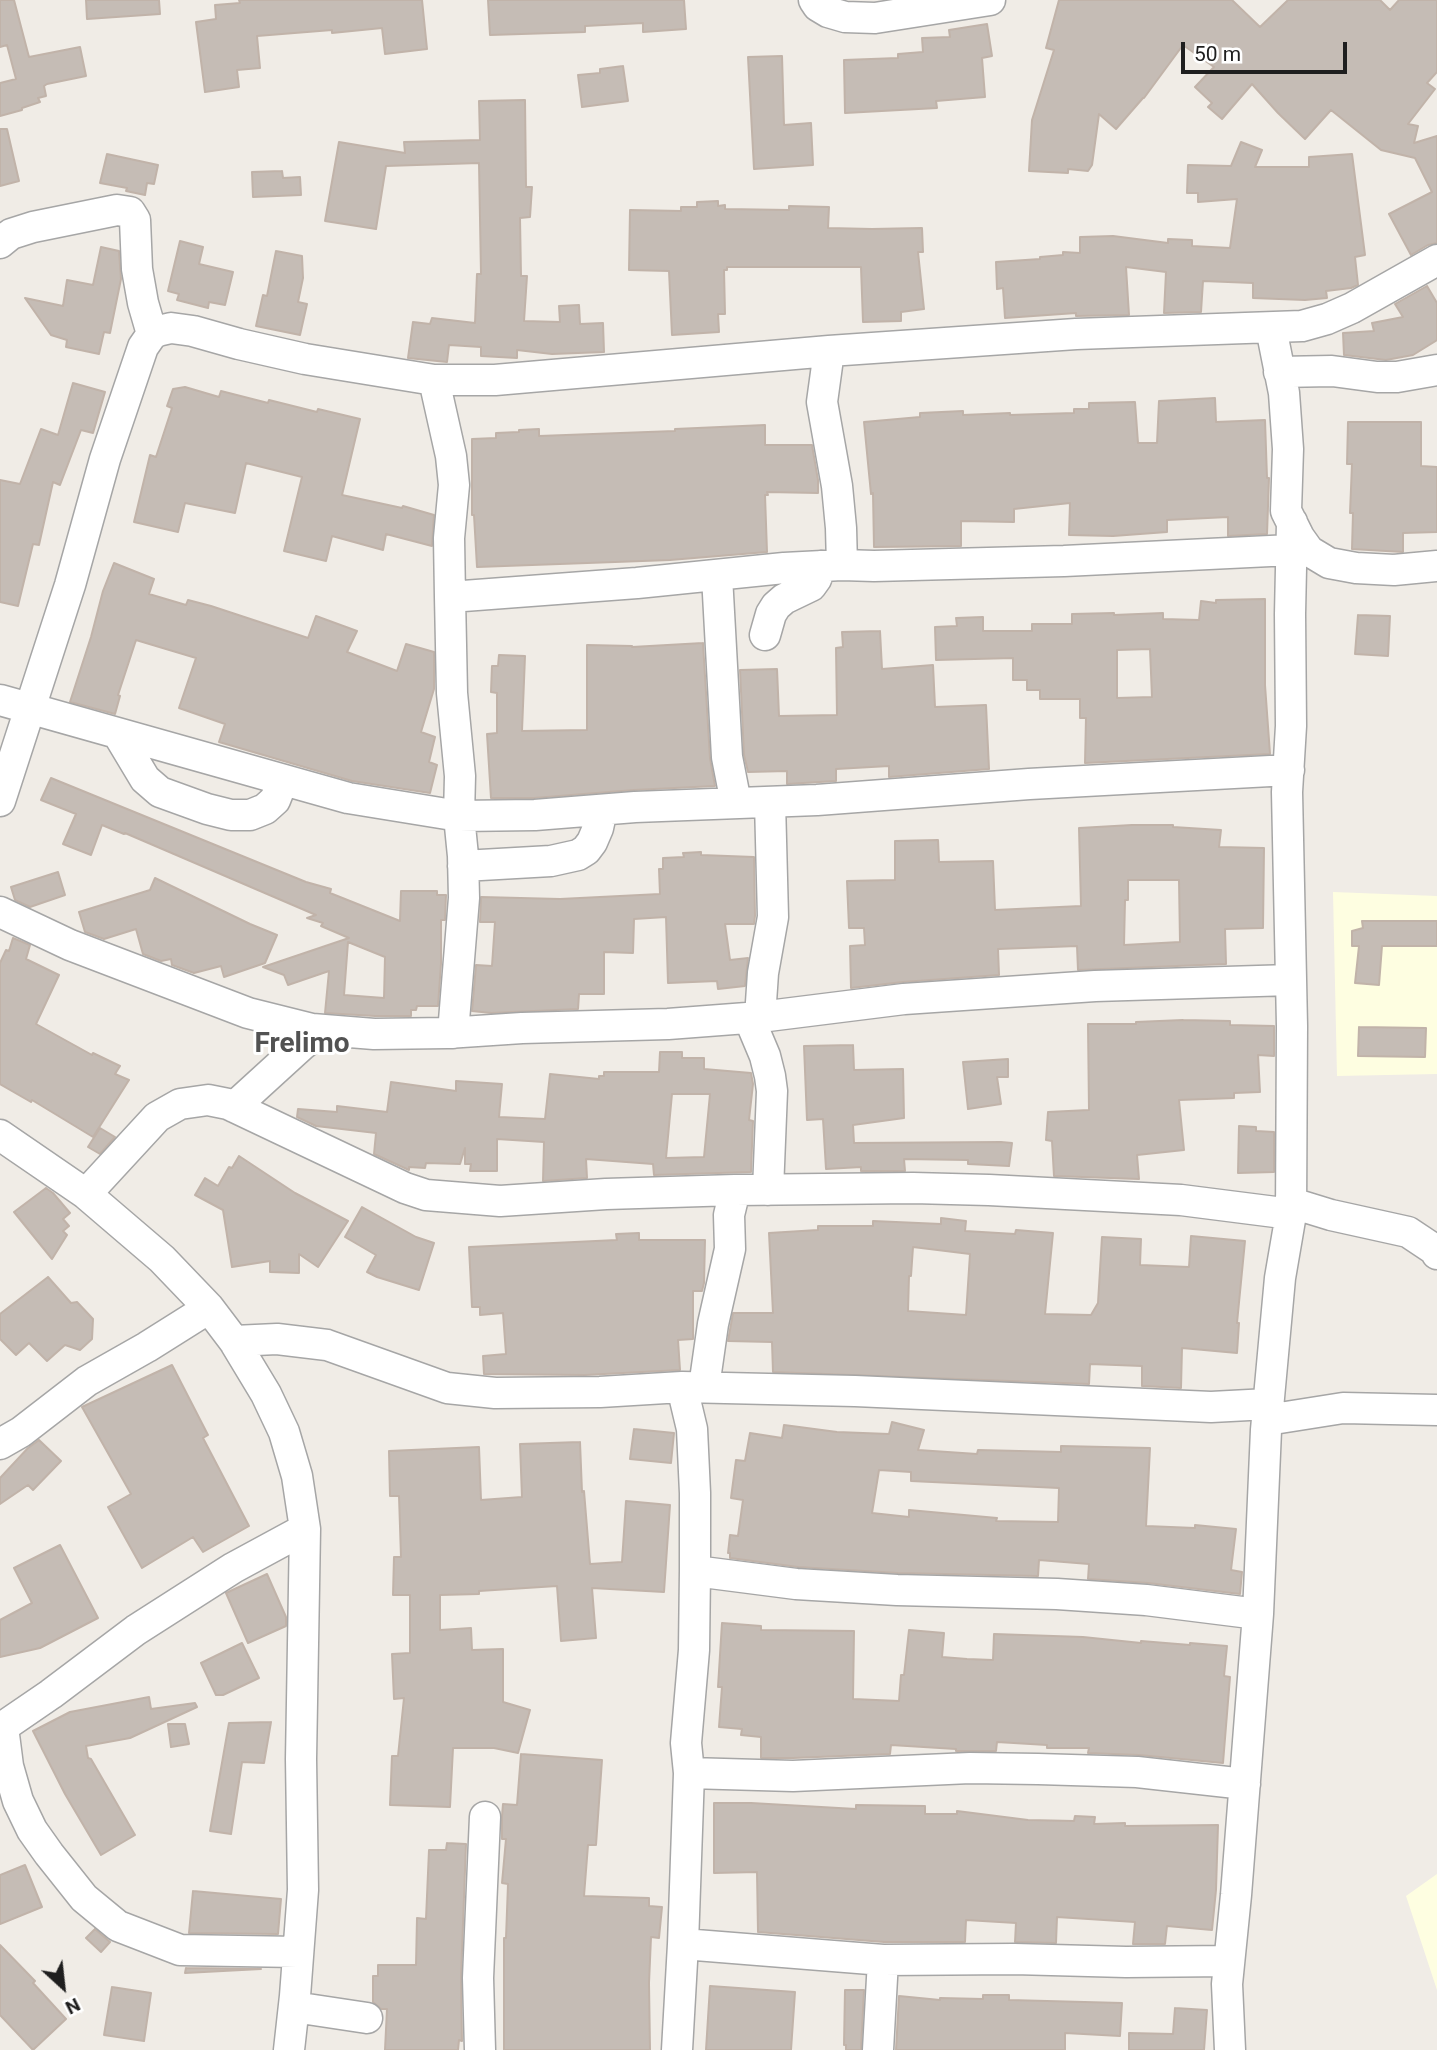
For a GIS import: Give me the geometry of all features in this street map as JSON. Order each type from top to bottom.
[{"type":"street","points":[[814,0],[828,12],[845,17],[875,18],[989,0]]},
{"type":"street","points":[[0,243],[11,234],[33,227],[117,210],[130,212],[135,220],[137,269],[152,334]]},
{"type":"street","points":[[0,801],[70,585],[105,459],[143,347],[152,334],[171,328],[305,359],[434,380],[495,380],[829,351],[1076,334],[1302,327],[1352,308],[1437,260]]},
{"type":"street","points":[[1230,2050],[1227,1984],[1258,1614],[1267,1412],[1280,1278],[1292,1209],[1287,792],[1292,536],[1286,511],[1288,449],[1283,393],[1270,328]]},
{"type":"street","points":[[765,635],[776,606],[783,599],[811,586],[832,565],[841,528],[837,485],[822,402],[829,351]]},
{"type":"street","points":[[1279,372],[1332,371],[1397,377],[1437,370]]},
{"type":"street","points":[[434,380],[451,456],[454,485],[449,538],[452,693],[460,776],[459,816],[463,866],[461,952],[453,1033]]},
{"type":"street","points":[[450,597],[832,565],[1050,561],[1292,536],[1299,537],[1309,551],[1329,563],[1394,570],[1437,566]]},
{"type":"street","points":[[717,576],[727,757],[736,803]]},
{"type":"street","points":[[0,700],[348,798],[459,816],[535,815],[770,802],[1289,770]]},
{"type":"street","points":[[118,734],[145,779],[160,792],[207,810],[231,815],[250,815],[265,809],[275,800],[284,780]]},
{"type":"street","points":[[768,1190],[772,1091],[754,1017],[773,917],[770,802]]},
{"type":"street","points":[[463,866],[551,861],[578,855],[592,842],[602,810]]},
{"type":"street","points":[[0,912],[70,945],[248,1013],[321,1030],[374,1034],[630,1026],[754,1017],[904,999],[1054,989],[1291,979]]},
{"type":"street","points":[[234,1107],[321,1030]]},
{"type":"street","points":[[86,1194],[158,1117],[180,1104],[208,1100],[234,1107],[405,1188],[426,1195],[500,1201],[735,1190],[989,1190],[1181,1199],[1331,1215],[1408,1232],[1437,1254]]},
{"type":"street","points":[[3,1145],[86,1194],[162,1259],[209,1308],[234,1341],[266,1394],[284,1432],[297,1476],[305,1529],[301,1759],[303,1890],[289,2050]]},
{"type":"street","points":[[677,2050],[689,1773],[686,1744],[694,1650],[693,1387],[713,1324],[730,1250],[729,1215],[735,1190]]},
{"type":"street","points":[[0,1444],[21,1432],[87,1381],[209,1308]]},
{"type":"street","points":[[234,1341],[277,1339],[327,1345],[447,1388],[508,1393],[693,1387],[869,1391],[1267,1412],[1343,1408],[1437,1410]]},
{"type":"street","points":[[297,1952],[180,1951],[118,1926],[84,1898],[32,1830],[18,1801],[8,1766],[2,1728],[136,1630],[233,1568],[305,1529]]},
{"type":"street","points":[[695,1571],[808,1585],[1146,1600],[1258,1614]]},
{"type":"street","points":[[689,1773],[793,1776],[970,1768],[1038,1769],[1137,1772],[1245,1784]]},
{"type":"street","points":[[480,2050],[478,1978],[485,1817]]},
{"type":"street","points":[[683,1944],[883,1961],[1229,1961]]},
{"type":"street","points":[[878,2050],[883,1961]]},
{"type":"street","points":[[294,2007],[368,2018]]},
{"type":"shaded area","points":[[1333,892],[1437,896],[1437,1074],[1337,1076]]},
{"type":"shaded area","points":[[1437,1874],[1437,1990],[1406,1896]]},
{"type":"building","points":[[0,0],[14,0],[29,57],[80,47],[86,76],[47,84],[44,86],[46,96],[38,98],[40,102],[0,116],[0,83],[16,79],[7,45],[0,47]]},
{"type":"building","points":[[86,0],[159,0],[160,14],[87,19]]},
{"type":"building","points":[[239,0],[422,0],[427,49],[385,54],[382,28],[257,36],[260,68],[237,70],[239,87],[205,92],[196,22],[216,19],[215,5],[240,3]]},
{"type":"building","points":[[488,0],[684,0],[686,29],[643,32],[643,23],[585,26],[585,32],[490,35]]},
{"type":"building","points":[[1059,0],[1232,0],[1260,27],[1288,0],[1380,0],[1390,10],[1399,0],[1437,0],[1437,72],[1427,83],[1435,89],[1408,124],[1418,126],[1414,143],[1437,136],[1437,243],[1411,255],[1389,214],[1432,192],[1415,158],[1381,150],[1331,110],[1305,139],[1252,84],[1222,119],[1208,107],[1212,103],[1195,87],[1214,67],[1183,45],[1144,98],[1116,129],[1099,114],[1092,165],[1088,171],[1029,171],[1032,120],[1054,50],[1046,48]]},
{"type":"building","points":[[987,24],[992,56],[982,58],[985,97],[936,101],[937,108],[845,113],[844,60],[898,58],[898,54],[923,52],[922,38],[950,37],[949,30]]},
{"type":"building","points":[[782,56],[784,125],[811,123],[813,165],[754,169],[748,57]]},
{"type":"building","points":[[623,66],[628,101],[582,107],[578,75],[600,73],[600,69]]},
{"type":"building","points":[[525,100],[526,187],[532,187],[530,217],[520,218],[521,276],[527,276],[524,321],[560,322],[559,306],[579,305],[580,324],[603,323],[604,352],[552,354],[517,350],[517,358],[481,356],[481,347],[449,345],[447,362],[408,358],[413,322],[430,324],[432,318],[475,323],[477,274],[481,274],[479,163],[386,166],[376,229],[325,221],[339,142],[405,153],[404,142],[480,140],[479,101]]},
{"type":"building","points":[[0,129],[7,129],[19,181],[0,186]]},
{"type":"building","points":[[1241,142],[1262,150],[1255,167],[1309,167],[1309,157],[1352,154],[1365,255],[1355,257],[1358,285],[1326,291],[1327,298],[1305,300],[1253,298],[1253,283],[1203,281],[1201,312],[1164,313],[1166,272],[1126,267],[1129,315],[1076,316],[1076,313],[1005,318],[1003,288],[997,289],[996,262],[1040,259],[1063,255],[1063,252],[1080,253],[1080,237],[1113,236],[1168,243],[1168,239],[1192,240],[1192,246],[1230,248],[1237,199],[1198,202],[1198,193],[1187,193],[1188,165],[1231,166]]},
{"type":"building","points":[[107,154],[158,165],[154,184],[147,183],[145,195],[126,191],[127,188],[100,183]]},
{"type":"building","points":[[282,171],[283,178],[300,177],[301,195],[253,197],[252,172]]},
{"type":"building","points":[[718,201],[718,206],[725,205],[725,209],[789,210],[789,206],[829,207],[828,228],[922,228],[923,252],[918,252],[924,309],[901,312],[901,321],[863,322],[861,267],[727,267],[727,270],[724,270],[725,314],[718,314],[719,332],[672,335],[669,271],[629,270],[630,210],[681,211],[681,207],[697,207],[697,202]]},
{"type":"building","points":[[180,241],[203,247],[199,264],[233,272],[225,305],[209,302],[208,308],[177,300],[179,294],[168,291]]},
{"type":"building","points":[[101,247],[119,251],[121,279],[110,333],[104,332],[99,354],[66,347],[67,340],[51,335],[25,298],[63,306],[67,280],[93,285]]},
{"type":"building","points":[[276,251],[302,256],[303,278],[298,302],[307,304],[300,335],[256,326],[263,295],[267,296]]},
{"type":"building","points":[[1427,286],[1437,303],[1437,340],[1413,355],[1386,360],[1344,355],[1343,333],[1374,331],[1372,323],[1403,317],[1395,304]]},
{"type":"building","points":[[73,383],[105,392],[93,433],[81,430],[60,485],[53,482],[39,545],[33,544],[18,606],[0,602],[0,480],[20,484],[41,429],[58,435]]},
{"type":"building","points":[[185,387],[219,397],[221,391],[268,403],[269,400],[360,419],[342,495],[402,508],[403,506],[434,515],[432,546],[386,534],[383,550],[332,536],[326,561],[284,551],[302,477],[246,463],[235,513],[185,503],[178,532],[134,522],[150,455],[156,457],[172,408],[167,406],[173,389]]},
{"type":"building","points":[[1215,398],[1216,422],[1265,420],[1269,478],[1267,534],[1228,536],[1228,517],[1167,520],[1167,532],[1113,536],[1069,535],[1070,503],[1014,509],[1014,522],[961,521],[961,546],[874,547],[873,493],[871,494],[864,422],[920,417],[920,413],[963,411],[963,415],[1074,413],[1074,409],[1089,409],[1089,403],[1135,402],[1138,443],[1157,443],[1159,401]]},
{"type":"building","points":[[1348,422],[1421,422],[1421,466],[1437,467],[1437,532],[1403,533],[1403,552],[1352,549],[1352,464],[1347,464]]},
{"type":"building","points":[[765,425],[765,445],[812,445],[818,480],[818,493],[767,492],[767,552],[670,560],[477,567],[472,515],[472,439],[496,438],[496,433],[539,429],[539,436]]},
{"type":"building","points":[[114,563],[154,579],[149,594],[186,605],[188,600],[211,606],[308,638],[316,616],[357,631],[347,652],[397,671],[406,644],[434,652],[434,689],[421,732],[435,737],[429,762],[437,765],[430,793],[352,781],[219,742],[225,724],[179,708],[196,658],[136,640],[118,695],[120,696],[115,714],[70,702]]},
{"type":"building","points":[[1265,599],[1265,685],[1270,754],[1085,763],[1086,718],[1080,718],[1080,699],[1040,699],[1040,690],[1027,690],[1027,680],[1013,680],[1013,658],[936,660],[935,627],[957,626],[956,618],[983,617],[983,631],[1032,631],[1032,624],[1072,624],[1072,614],[1163,613],[1163,619],[1199,620],[1201,601],[1216,603],[1216,600]],"holes":[[[1150,649],[1152,697],[1117,698],[1117,650]]]},
{"type":"building","points":[[1358,615],[1390,616],[1388,656],[1355,654]]},
{"type":"building","points":[[880,631],[882,669],[933,665],[935,707],[986,705],[989,769],[889,777],[889,766],[836,769],[836,781],[787,784],[787,771],[748,772],[744,755],[740,670],[777,669],[779,716],[837,715],[836,648],[843,647],[842,632]]},
{"type":"building","points":[[703,643],[710,758],[715,786],[534,798],[491,798],[487,734],[497,733],[497,693],[491,692],[492,666],[498,666],[499,655],[525,656],[522,731],[587,730],[587,645],[632,647]]},
{"type":"building","points":[[51,778],[306,882],[331,889],[330,893],[400,921],[401,891],[437,891],[437,895],[446,895],[445,920],[441,920],[438,1006],[417,1006],[416,1010],[411,1010],[411,1016],[325,1013],[329,971],[288,985],[284,975],[263,967],[349,938],[321,926],[323,923],[307,918],[316,915],[102,825],[91,855],[63,844],[76,814],[41,800]],"holes":[[[348,942],[385,957],[384,998],[344,995]]]},
{"type":"building","points":[[1173,825],[1221,830],[1219,847],[1264,848],[1263,928],[1225,929],[1226,964],[1078,970],[1077,946],[998,949],[999,975],[851,988],[850,946],[865,945],[864,928],[849,928],[847,881],[895,880],[895,841],[938,840],[939,862],[993,861],[995,910],[1081,906],[1079,828]],"holes":[[[1128,880],[1179,880],[1180,942],[1124,945]]]},
{"type":"building","points":[[701,852],[701,855],[754,857],[754,924],[725,924],[730,960],[748,958],[745,986],[718,989],[717,981],[668,983],[666,917],[634,919],[633,953],[604,952],[604,994],[579,994],[578,1009],[491,1013],[472,1011],[476,965],[492,966],[495,922],[480,922],[481,897],[560,899],[660,894],[659,869],[663,869],[663,858],[684,857],[683,853]]},
{"type":"building","points":[[58,872],[65,895],[30,907],[15,900],[11,887]]},
{"type":"building","points":[[155,878],[277,935],[265,963],[224,977],[221,966],[194,973],[172,965],[171,959],[161,961],[143,954],[136,929],[104,939],[85,932],[79,912],[150,890]]},
{"type":"building","points":[[1362,921],[1437,921],[1437,946],[1382,946],[1379,985],[1355,983],[1359,946],[1352,946],[1352,931],[1363,928]]},
{"type":"building","points":[[13,938],[30,945],[26,959],[59,975],[36,1024],[92,1055],[93,1053],[120,1066],[115,1074],[129,1080],[93,1137],[0,1084],[0,963],[6,950],[9,951]]},
{"type":"building","points":[[1183,1020],[1274,1026],[1274,1056],[1258,1055],[1260,1092],[1234,1093],[1234,1098],[1179,1100],[1184,1150],[1137,1155],[1139,1179],[1054,1176],[1052,1141],[1046,1140],[1048,1112],[1089,1110],[1088,1024]]},
{"type":"building","points":[[1359,1027],[1426,1028],[1425,1057],[1358,1056]]},
{"type":"building","points":[[853,1045],[854,1070],[903,1069],[904,1118],[853,1125],[854,1143],[1012,1143],[1009,1166],[968,1164],[968,1160],[904,1159],[905,1171],[861,1171],[861,1167],[826,1169],[823,1119],[807,1120],[804,1046]]},
{"type":"building","points":[[660,1052],[682,1052],[682,1058],[704,1058],[704,1069],[751,1073],[751,1172],[654,1175],[653,1164],[586,1159],[587,1178],[543,1181],[544,1142],[497,1139],[497,1171],[470,1171],[471,1164],[465,1164],[465,1148],[460,1164],[426,1163],[425,1168],[409,1167],[409,1170],[374,1154],[376,1133],[316,1126],[297,1117],[298,1109],[337,1112],[337,1106],[387,1112],[391,1082],[456,1091],[456,1081],[502,1084],[499,1117],[545,1119],[550,1074],[599,1079],[599,1076],[604,1076],[604,1072],[659,1072]],"holes":[[[672,1094],[710,1094],[704,1157],[666,1158]]]},
{"type":"building","points":[[1008,1059],[1008,1077],[997,1077],[1001,1104],[968,1109],[963,1062]]},
{"type":"building","points":[[1239,1126],[1274,1132],[1274,1172],[1238,1173]]},
{"type":"building","points":[[100,1128],[115,1137],[100,1154],[88,1147]]},
{"type":"building","points":[[239,1156],[295,1193],[348,1221],[318,1267],[299,1254],[299,1273],[270,1272],[270,1261],[232,1267],[223,1210],[195,1195],[205,1178],[218,1186]]},
{"type":"building","points":[[46,1188],[70,1213],[63,1219],[69,1226],[63,1231],[67,1235],[52,1259],[14,1212]]},
{"type":"building","points":[[362,1207],[416,1237],[434,1243],[419,1290],[367,1272],[376,1255],[345,1237]]},
{"type":"building","points":[[941,1218],[966,1221],[965,1231],[1015,1234],[1016,1230],[1053,1233],[1045,1314],[1091,1315],[1098,1303],[1102,1237],[1141,1239],[1140,1265],[1189,1267],[1191,1236],[1245,1241],[1237,1323],[1237,1353],[1182,1348],[1181,1388],[1142,1386],[1142,1366],[1090,1364],[1089,1384],[773,1372],[772,1342],[728,1341],[733,1313],[773,1313],[769,1233],[818,1230],[818,1226],[873,1226],[873,1221],[941,1224]],"holes":[[[913,1247],[970,1254],[966,1315],[908,1311]]]},
{"type":"building","points":[[639,1233],[639,1240],[705,1240],[704,1283],[702,1291],[693,1291],[693,1339],[678,1340],[680,1370],[585,1375],[484,1374],[483,1356],[506,1354],[503,1313],[480,1315],[480,1307],[472,1307],[469,1247],[617,1240],[616,1234]]},
{"type":"building","points":[[48,1277],[71,1303],[77,1302],[93,1319],[92,1339],[80,1350],[65,1345],[47,1361],[29,1343],[16,1355],[0,1339],[0,1314]]},
{"type":"building","points":[[172,1365],[208,1435],[203,1438],[249,1526],[203,1552],[193,1537],[142,1568],[108,1507],[131,1494],[82,1407]]},
{"type":"building","points":[[892,1422],[924,1430],[918,1450],[977,1454],[978,1450],[1061,1452],[1061,1446],[1150,1448],[1146,1526],[1195,1528],[1195,1525],[1236,1529],[1231,1570],[1242,1572],[1240,1594],[1088,1579],[1089,1564],[1039,1560],[1038,1576],[898,1573],[798,1567],[730,1558],[730,1535],[738,1536],[743,1500],[731,1498],[736,1460],[745,1461],[750,1433],[782,1438],[784,1425],[837,1432],[889,1434]],"holes":[[[879,1470],[911,1472],[911,1481],[1059,1488],[1058,1522],[996,1521],[997,1518],[909,1510],[909,1517],[872,1513]]]},
{"type":"building","points":[[634,1429],[674,1433],[671,1463],[630,1459]]},
{"type":"building","points":[[39,1440],[61,1461],[33,1490],[28,1485],[0,1504],[0,1478]]},
{"type":"building","points":[[580,1442],[590,1564],[622,1562],[626,1501],[670,1505],[664,1592],[592,1588],[596,1638],[561,1641],[557,1586],[440,1595],[440,1630],[471,1628],[472,1650],[503,1649],[503,1702],[530,1710],[518,1753],[494,1748],[453,1748],[450,1807],[390,1805],[392,1756],[398,1756],[404,1698],[394,1699],[392,1654],[410,1653],[410,1595],[393,1595],[394,1557],[401,1557],[399,1496],[390,1496],[389,1451],[479,1447],[481,1500],[522,1497],[520,1444]]},
{"type":"building","points":[[60,1545],[98,1618],[40,1648],[0,1657],[0,1620],[32,1603],[14,1568]]},
{"type":"building","points":[[267,1574],[286,1617],[286,1626],[248,1643],[226,1593]]},
{"type":"building","points":[[722,1623],[761,1626],[761,1630],[854,1631],[853,1699],[899,1701],[909,1630],[944,1633],[942,1657],[967,1659],[993,1660],[994,1634],[1227,1646],[1224,1676],[1230,1677],[1223,1763],[1088,1753],[1089,1748],[1047,1748],[1047,1745],[997,1742],[996,1751],[956,1751],[891,1745],[890,1754],[761,1758],[761,1737],[741,1735],[742,1729],[719,1727],[722,1687],[718,1687]]},
{"type":"building","points":[[242,1643],[259,1678],[223,1695],[216,1695],[201,1663]]},
{"type":"building","points":[[149,1697],[151,1709],[195,1703],[197,1707],[130,1738],[86,1746],[88,1758],[135,1835],[101,1855],[65,1794],[33,1731],[70,1712]]},
{"type":"building","points":[[271,1722],[264,1763],[242,1762],[231,1834],[210,1831],[229,1723]]},
{"type":"building","points":[[168,1724],[185,1724],[189,1744],[171,1747]]},
{"type":"building","points":[[521,1754],[602,1760],[596,1845],[588,1845],[584,1896],[649,1898],[649,1906],[662,1907],[659,1938],[651,1937],[650,2050],[504,2050],[504,1938],[508,1884],[502,1883],[506,1839],[502,1839],[502,1816],[503,1804],[517,1805]]},
{"type":"building","points":[[714,1803],[856,1809],[856,1805],[925,1806],[925,1814],[957,1814],[957,1811],[1028,1820],[1074,1821],[1075,1816],[1095,1817],[1094,1824],[1125,1823],[1125,1826],[1218,1825],[1212,1930],[1167,1926],[1165,1944],[1133,1944],[1135,1922],[1057,1917],[1056,1943],[1015,1942],[1016,1923],[966,1920],[965,1942],[884,1942],[758,1932],[757,1872],[714,1873]]},
{"type":"building","points":[[447,1843],[466,1844],[461,1977],[462,2041],[459,2040],[458,2050],[385,2050],[387,2009],[381,2009],[373,2002],[373,1976],[378,1976],[378,1965],[416,1965],[417,1918],[426,1919],[429,1850],[446,1850]]},
{"type":"building","points":[[25,1865],[42,1907],[0,1924],[0,1875]]},
{"type":"building","points":[[193,1891],[281,1899],[278,1934],[189,1933]]},
{"type":"building","points":[[95,1929],[110,1942],[101,1952],[86,1938]]},
{"type":"building","points":[[0,1945],[35,1981],[33,1983],[66,2019],[33,2050],[0,2015]]},
{"type":"building","points":[[186,1968],[261,1969],[185,1973]]},
{"type":"building","points":[[710,1986],[795,1992],[791,2050],[706,2050]]},
{"type":"building","points":[[112,1987],[151,1993],[144,2041],[104,2035]]},
{"type":"building","points":[[845,1990],[864,1990],[861,2050],[846,2050],[844,2045]]},
{"type":"building","points":[[983,1995],[1009,1995],[1009,2000],[1122,2003],[1120,2036],[1065,2033],[1065,2050],[896,2050],[899,1996],[940,2000],[983,1999]]},
{"type":"building","points":[[1175,2008],[1207,2010],[1204,2050],[1129,2050],[1129,2033],[1173,2034]]},
{"type":"district","name":"Frelimo","points":[[302,1045]]}]
